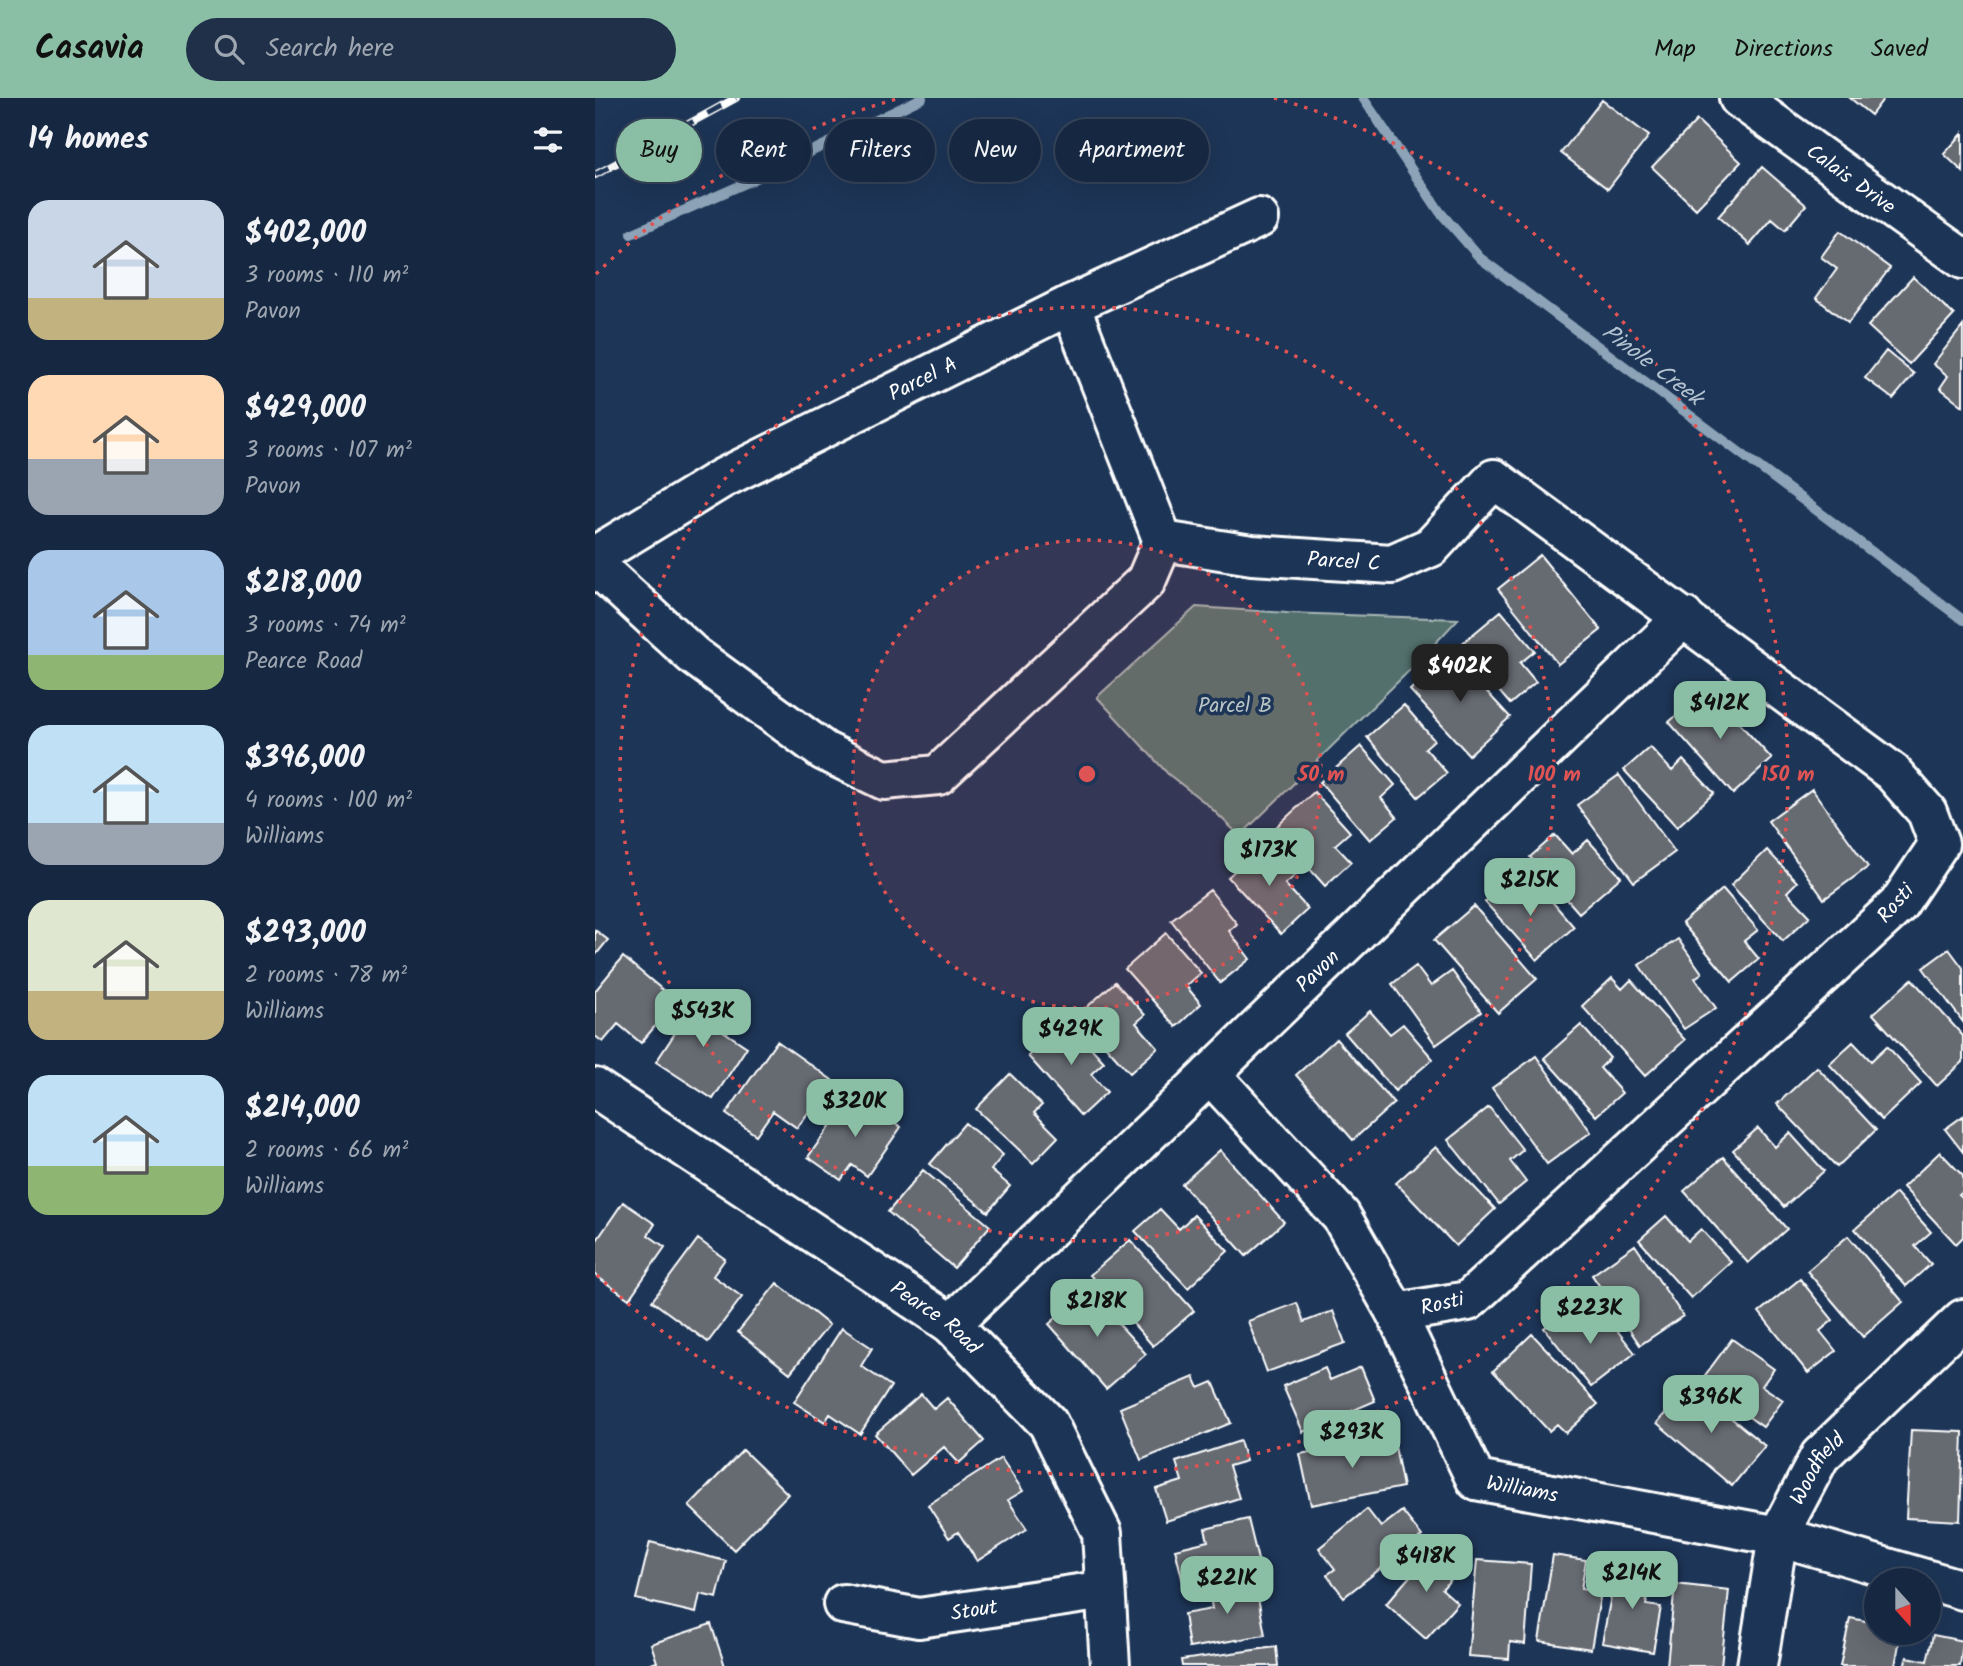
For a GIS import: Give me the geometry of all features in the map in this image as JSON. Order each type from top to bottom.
[{"type":"street","name":"Calais Drive","points":[[1739,98],[1963,259]]},
{"type":"street","name":"Parcel A","points":[[595,556],[721,480],[1070,305],[1259,218]]},
{"type":"street","points":[[595,565],[693,655],[824,751],[884,780],[938,775],[1146,581],[1163,541],[1070,305]]},
{"type":"street","name":"Parcel C","points":[[1163,541],[1252,555],[1392,564],[1431,547],[1494,479]]},
{"type":"street","name":"Rosti","points":[[1396,1313],[1468,1301],[1898,905],[1940,844],[1927,812],[1892,772],[1494,479]]},
{"type":"street","name":"Pavon","points":[[951,1324],[1684,617]]},
{"type":"street","name":"Williams","points":[[1210,1074],[1341,1216],[1396,1313],[1476,1480],[1778,1536],[1963,1590]]},
{"type":"street","name":"Pearce Road","points":[[595,1088],[951,1324],[1048,1423],[1102,1533],[1110,1666]]},
{"type":"street","name":"Woodfield","points":[[1757,1666],[1778,1536],[1820,1456],[1963,1319]]},
{"type":"street","name":"Stout","points":[[843,1604],[919,1618],[1105,1591]]},
{"type":"green space","name":"Parcel B","points":[[1196,607],[1458,619],[1415,665],[1240,836],[1208,805],[1168,774],[1097,697]]},
{"type":"building","points":[[1850,98],[1884,98],[1871,115]]},
{"type":"building","points":[[1602,100],[1649,136],[1608,189],[1561,153]]},
{"type":"building","points":[[1697,120],[1741,162],[1696,209],[1652,167]]},
{"type":"building","points":[[1963,133],[1963,172],[1944,154]]},
{"type":"building","points":[[1762,167],[1806,205],[1785,230],[1772,219],[1750,245],[1718,217]]},
{"type":"building","points":[[1840,231],[1890,268],[1848,323],[1816,298],[1837,269],[1821,257]]},
{"type":"building","points":[[1913,277],[1954,315],[1909,364],[1868,326]]},
{"type":"building","points":[[1963,326],[1963,406],[1940,388],[1948,376],[1933,364]]},
{"type":"building","points":[[1886,351],[1914,374],[1893,399],[1865,378]]},
{"type":"building","points":[[1540,555],[1601,630],[1558,664],[1498,589]]},
{"type":"building","points":[[1501,611],[1535,651],[1520,663],[1536,682],[1510,704],[1460,645]]},
{"type":"building","points":[[1451,653],[1510,717],[1469,755],[1410,690]]},
{"type":"building","points":[[1707,688],[1772,759],[1733,794],[1669,722]]},
{"type":"building","points":[[1404,705],[1434,740],[1425,748],[1447,773],[1418,797],[1367,737]]},
{"type":"building","points":[[1361,746],[1395,785],[1381,798],[1397,817],[1370,840],[1320,782]]},
{"type":"building","points":[[1650,747],[1672,771],[1683,760],[1714,793],[1677,827],[1624,770]]},
{"type":"building","points":[[1619,775],[1675,852],[1634,882],[1577,805]]},
{"type":"building","points":[[1812,789],[1868,867],[1824,899],[1768,821]]},
{"type":"building","points":[[1314,792],[1350,832],[1335,845],[1351,862],[1325,886],[1274,829]]},
{"type":"building","points":[[1555,835],[1572,854],[1588,840],[1621,877],[1579,913],[1530,857]]},
{"type":"building","points":[[1266,842],[1296,875],[1285,884],[1308,909],[1281,934],[1228,877]]},
{"type":"building","points":[[1767,850],[1797,882],[1787,892],[1810,916],[1783,941],[1731,885]]},
{"type":"building","points":[[1511,878],[1531,901],[1543,891],[1574,927],[1537,960],[1485,902]]},
{"type":"building","points":[[1723,889],[1758,930],[1744,941],[1759,959],[1732,982],[1682,923]]},
{"type":"building","points":[[1210,890],[1237,924],[1229,931],[1250,959],[1220,983],[1171,920]]},
{"type":"building","points":[[1474,906],[1537,979],[1498,1013],[1434,940]]},
{"type":"building","points":[[595,930],[608,940],[595,956]]},
{"type":"building","points":[[1166,933],[1201,973],[1186,986],[1201,1004],[1176,1027],[1125,969]]},
{"type":"building","points":[[1678,939],[1702,973],[1695,978],[1716,1008],[1684,1029],[1639,965]]},
{"type":"building","points":[[1949,949],[1963,968],[1963,1022],[1923,968]]},
{"type":"building","points":[[623,957],[676,1001],[641,1043],[618,1024],[603,1042],[595,1036],[595,991]]},
{"type":"building","points":[[1416,966],[1431,986],[1452,971],[1481,1012],[1436,1045],[1392,984]]},
{"type":"building","points":[[1612,978],[1622,989],[1631,980],[1685,1040],[1645,1076],[1582,1006]]},
{"type":"building","points":[[1912,979],[1963,1036],[1963,1062],[1937,1086],[1873,1014]]},
{"type":"building","points":[[1115,982],[1145,1015],[1136,1023],[1158,1048],[1130,1073],[1078,1015]]},
{"type":"building","points":[[704,995],[728,1010],[717,1027],[747,1047],[713,1099],[656,1062],[696,1001],[699,1003]]},
{"type":"building","points":[[1370,1011],[1390,1034],[1403,1024],[1433,1059],[1395,1091],[1345,1033]]},
{"type":"building","points":[[1067,1021],[1104,1062],[1091,1074],[1107,1092],[1081,1116],[1028,1056]]},
{"type":"building","points":[[1581,1025],[1610,1058],[1600,1068],[1622,1093],[1596,1116],[1544,1058]]},
{"type":"building","points":[[1336,1039],[1394,1103],[1353,1140],[1296,1075]]},
{"type":"building","points":[[777,1041],[832,1080],[797,1128],[773,1111],[756,1135],[726,1114]]},
{"type":"building","points":[[1853,1042],[1871,1061],[1887,1046],[1921,1083],[1882,1120],[1829,1064]]},
{"type":"building","points":[[1536,1056],[1591,1132],[1547,1164],[1492,1088]]},
{"type":"building","points":[[1817,1067],[1876,1130],[1837,1167],[1777,1104]]},
{"type":"building","points":[[1010,1074],[1042,1105],[1034,1113],[1058,1137],[1033,1163],[976,1109]]},
{"type":"building","points":[[853,1094],[901,1127],[867,1176],[852,1165],[841,1180],[808,1157]]},
{"type":"building","points":[[1489,1107],[1523,1150],[1510,1161],[1526,1182],[1499,1204],[1448,1140]]},
{"type":"building","points":[[1963,1116],[1963,1152],[1945,1129]]},
{"type":"building","points":[[965,1123],[1003,1155],[991,1170],[1010,1186],[988,1212],[930,1164]]},
{"type":"building","points":[[1758,1128],[1775,1147],[1790,1133],[1824,1171],[1784,1207],[1733,1150]]},
{"type":"building","points":[[1436,1147],[1495,1209],[1456,1246],[1396,1183]]},
{"type":"building","points":[[1220,1150],[1284,1222],[1246,1256],[1182,1184]]},
{"type":"building","points":[[1940,1152],[1963,1176],[1963,1192],[1959,1195],[1963,1199],[1963,1237],[1956,1244],[1903,1187]]},
{"type":"building","points":[[1723,1157],[1787,1229],[1748,1263],[1684,1191]]},
{"type":"building","points":[[923,1170],[990,1226],[954,1268],[888,1212]]},
{"type":"building","points":[[1896,1193],[1931,1232],[1915,1246],[1931,1264],[1906,1286],[1855,1229]]},
{"type":"building","points":[[623,1202],[655,1224],[648,1235],[665,1247],[629,1299],[595,1275],[595,1243]]},
{"type":"building","points":[[1160,1209],[1179,1229],[1194,1215],[1228,1251],[1188,1288],[1135,1231]]},
{"type":"building","points":[[1666,1216],[1688,1241],[1701,1229],[1731,1262],[1691,1298],[1639,1240]]},
{"type":"building","points":[[1848,1236],[1903,1302],[1863,1337],[1807,1271]]},
{"type":"building","points":[[698,1239],[725,1259],[713,1276],[742,1297],[708,1342],[652,1301]]},
{"type":"building","points":[[1130,1240],[1194,1311],[1153,1346],[1090,1275]]},
{"type":"building","points":[[1635,1245],[1683,1316],[1640,1345],[1592,1275]]},
{"type":"building","points":[[1800,1279],[1833,1320],[1820,1331],[1836,1351],[1808,1373],[1759,1312]]},
{"type":"building","points":[[777,1283],[829,1325],[790,1373],[738,1332]]},
{"type":"building","points":[[1088,1290],[1146,1354],[1106,1389],[1049,1324]]},
{"type":"building","points":[[1297,1303],[1304,1322],[1333,1311],[1345,1343],[1267,1372],[1248,1321]]},
{"type":"building","points":[[1569,1309],[1585,1329],[1604,1314],[1635,1353],[1591,1387],[1544,1328]]},
{"type":"building","points":[[842,1328],[872,1348],[861,1366],[891,1386],[860,1434],[830,1414],[825,1422],[794,1402]]},
{"type":"building","points":[[1532,1334],[1598,1404],[1566,1433],[1557,1424],[1549,1431],[1493,1371]]},
{"type":"building","points":[[1732,1339],[1774,1369],[1762,1386],[1783,1400],[1763,1427],[1700,1382]]},
{"type":"building","points":[[1361,1367],[1375,1401],[1303,1432],[1283,1386],[1325,1368],[1330,1380]]},
{"type":"building","points":[[1194,1377],[1199,1388],[1213,1382],[1231,1423],[1141,1460],[1120,1408]]},
{"type":"building","points":[[1690,1384],[1765,1446],[1732,1486],[1657,1423]]},
{"type":"building","points":[[921,1394],[934,1409],[947,1398],[984,1441],[959,1463],[944,1447],[911,1475],[875,1434]]},
{"type":"building","points":[[1911,1430],[1963,1432],[1960,1521],[1906,1518]]},
{"type":"building","points":[[1393,1436],[1403,1487],[1311,1505],[1300,1454]]},
{"type":"building","points":[[1240,1441],[1246,1461],[1229,1466],[1239,1498],[1166,1521],[1156,1489],[1182,1481],[1176,1462]]},
{"type":"building","points":[[743,1450],[788,1494],[734,1550],[689,1506]]},
{"type":"building","points":[[1001,1458],[1023,1491],[1008,1500],[1027,1529],[977,1561],[958,1532],[949,1538],[928,1505]]},
{"type":"building","points":[[1367,1509],[1381,1527],[1402,1511],[1422,1536],[1344,1597],[1327,1575],[1335,1569],[1319,1548]]},
{"type":"building","points":[[1248,1519],[1260,1568],[1184,1586],[1175,1549],[1208,1541],[1205,1529]]},
{"type":"building","points":[[650,1542],[726,1561],[717,1598],[700,1594],[696,1613],[636,1599]]},
{"type":"building","points":[[1436,1546],[1461,1568],[1442,1589],[1458,1603],[1426,1639],[1386,1604]]},
{"type":"building","points":[[1553,1555],[1586,1560],[1581,1589],[1601,1592],[1591,1649],[1539,1641]]},
{"type":"building","points":[[1477,1560],[1531,1564],[1525,1644],[1510,1642],[1509,1659],[1468,1656]]},
{"type":"building","points":[[1617,1565],[1652,1571],[1646,1605],[1661,1607],[1653,1652],[1602,1643]]},
{"type":"building","points":[[1255,1581],[1265,1635],[1189,1648],[1184,1614],[1212,1609],[1209,1588]]},
{"type":"building","points":[[1675,1584],[1729,1590],[1721,1666],[1667,1666]]},
{"type":"building","points":[[1850,1618],[1864,1621],[1864,1645],[1899,1645],[1895,1666],[1840,1666]]},
{"type":"building","points":[[711,1624],[725,1666],[644,1666],[657,1662],[651,1644]]},
{"type":"building","points":[[1941,1637],[1963,1641],[1960,1666],[1904,1666],[1907,1657],[1927,1661],[1931,1645],[1941,1645]]},
{"type":"building","points":[[1276,1647],[1278,1666],[1182,1666],[1181,1660]]},
{"type":"waterway","points":[[631,234],[746,183],[922,98]]},
{"type":"waterway","name":"Pinole Creek","points":[[1363,98],[1440,212],[1480,258],[1963,620]]},
{"type":"railway","points":[[595,175],[736,98]]}]
